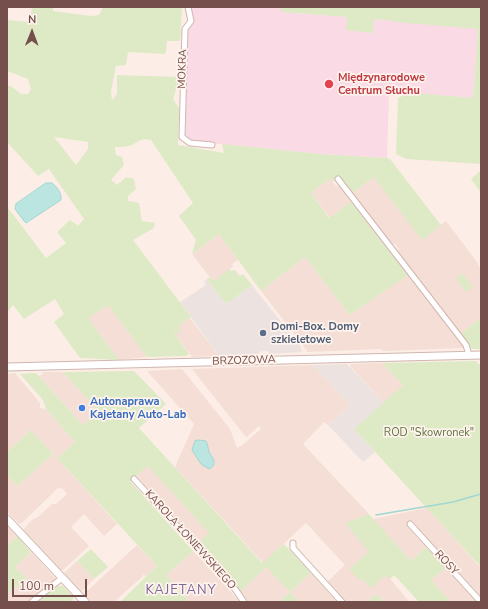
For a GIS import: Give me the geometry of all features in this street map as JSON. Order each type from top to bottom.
[{"type":"street","name":"MOKRA","points":[[188,7],[188,14],[191,22],[185,29],[181,134],[182,139],[190,143],[212,145]]},
{"type":"street","points":[[338,179],[466,345],[469,355]]},
{"type":"street","name":"BRZOZOWA","points":[[7,367],[481,355]]},
{"type":"street","name":"KAROLA ŁONIEWSKIEGO","points":[[134,480],[235,590],[244,602]]},
{"type":"street","points":[[7,520],[85,602]]},
{"type":"street","name":"ROSY","points":[[410,524],[481,602]]},
{"type":"street","points":[[293,543],[293,548],[342,602]]},
{"type":"street","points":[[32,602],[62,578]]},
{"type":"shaded area","name":"Międzynarodowe Centrum Słuchu","points":[[190,7],[281,7],[281,12],[478,27],[473,98],[389,91],[387,158],[321,154],[179,140]]},
{"type":"shaded area","points":[[374,177],[422,239],[446,221],[477,262],[481,270],[481,318],[460,334],[446,315],[445,311],[443,311],[421,283],[420,279],[418,279],[397,251],[399,249],[394,243],[392,245],[352,193]]},
{"type":"shaded area","points":[[330,178],[335,185],[340,187],[351,202],[330,218],[311,193]]},
{"type":"shaded area","points":[[219,234],[238,260],[232,264],[233,267],[215,280],[212,280],[192,254]]},
{"type":"shaded area","points":[[305,257],[350,315],[408,275],[464,348],[308,352],[261,291]]},
{"type":"shaded area","points":[[207,279],[226,304],[252,285],[300,346],[302,352],[268,354],[268,351],[262,351],[258,354],[219,356],[180,302],[206,285],[204,281]]},
{"type":"shaded area","points":[[108,305],[147,357],[119,360],[88,318]]},
{"type":"shaded area","points":[[190,318],[219,356],[192,357],[174,333],[177,331],[179,325]]},
{"type":"shaded area","points":[[382,363],[403,385],[384,403],[350,366],[352,364]]},
{"type":"shaded area","points":[[347,364],[384,403],[354,429],[375,452],[363,462],[328,425],[350,405],[313,365]]},
{"type":"shaded area","points":[[313,365],[350,405],[328,425],[324,422],[303,444],[369,514],[346,523],[370,552],[361,581],[363,579],[386,574],[408,600],[406,602],[384,602],[376,594],[367,602],[345,602],[327,582],[345,565],[306,523],[263,563],[175,467],[194,424],[147,371],[182,369],[230,429],[237,448],[261,429],[259,426],[247,437],[245,436],[192,369]]},
{"type":"shaded area","points":[[42,372],[63,372],[98,411],[83,425],[39,376],[43,374]]},
{"type":"shaded area","points":[[15,373],[40,403],[40,408],[46,409],[75,442],[57,458],[117,524],[104,536],[84,514],[71,527],[89,546],[63,570],[60,570],[23,530],[33,519],[38,517],[52,504],[56,504],[67,494],[63,489],[59,487],[22,523],[19,524],[7,511],[7,477],[8,476],[17,486],[53,454],[31,430],[7,452],[7,374]]},
{"type":"shaded area","points":[[148,466],[210,533],[197,544],[136,476]]},
{"type":"shaded area","points":[[427,508],[479,566],[481,566],[481,597],[412,523],[408,527],[426,547],[411,561],[373,519]]},
{"type":"shaded area","points":[[7,526],[17,536],[7,546]]},
{"type":"shaded area","points":[[137,545],[157,566],[146,576],[142,574],[143,576],[114,602],[90,602],[84,596],[85,593]]},
{"type":"shaded area","points":[[193,551],[240,602],[189,602],[166,575]]},
{"type":"shaded area","points":[[31,552],[56,579],[28,602],[7,602],[7,594],[27,579],[15,567]]},
{"type":"shaded area","points":[[77,561],[94,579],[82,591],[80,591],[65,575],[65,572]]},
{"type":"shaded area","points":[[266,567],[290,592],[279,602],[249,602],[240,592]]},
{"type":"shaded area","points":[[446,568],[477,602],[451,602],[431,580]]},
{"type":"shaded area","points":[[311,573],[337,602],[299,602],[290,592]]},
{"type":"green space","points":[[32,7],[53,7],[53,11],[91,16],[99,15],[103,7],[182,7],[180,41],[167,41],[166,52],[164,54],[128,52],[126,65],[116,66],[111,92],[112,100],[117,94],[117,75],[179,77],[180,85],[176,90],[173,99],[179,108],[178,145],[224,153],[222,144],[321,154],[387,158],[390,159],[441,225],[422,240],[374,177],[352,193],[338,177],[333,182],[330,178],[311,193],[329,218],[351,202],[408,275],[350,315],[305,257],[261,291],[219,234],[192,254],[196,240],[179,216],[193,203],[151,140],[143,139],[130,146],[115,147],[116,155],[122,157],[124,165],[111,180],[117,185],[126,177],[134,179],[136,189],[128,196],[128,201],[139,203],[142,221],[155,223],[154,228],[133,240],[191,317],[179,325],[179,334],[176,332],[174,333],[189,354],[186,356],[147,357],[108,305],[88,318],[119,360],[80,358],[54,322],[64,314],[55,299],[24,319],[13,305],[7,313],[7,209],[8,208],[46,258],[66,243],[57,232],[70,220],[78,226],[84,219],[49,169],[38,176],[7,142],[7,86],[11,86],[21,94],[28,94],[31,89],[28,79],[7,71],[7,20],[30,22]],"holes":[[[54,137],[88,142],[88,149],[76,165]]]},
{"type":"green space","points":[[281,7],[481,7],[481,164],[406,159],[396,154],[398,98],[402,96],[403,92],[473,98],[478,29],[374,19],[373,33],[346,30],[347,17],[281,12]]},
{"type":"green space","points":[[481,170],[481,193],[471,179]]},
{"type":"green space","points":[[229,269],[231,271],[235,270],[240,276],[243,274],[252,285],[226,304],[207,279],[210,277],[212,280],[215,280]]},
{"type":"green space","points":[[462,273],[473,287],[466,292],[456,278]]},
{"type":"green space","points":[[481,318],[481,349],[472,349],[460,334]]},
{"type":"green space","name":"ROD \"Skowronek\"","points":[[476,361],[478,364],[481,364],[481,566],[354,429],[403,385],[382,363]]},
{"type":"green space","points":[[134,371],[166,404],[139,428],[262,563],[284,544],[311,573],[290,592],[266,567],[240,592],[197,544],[209,533],[148,466],[130,481],[193,551],[166,575],[189,602],[120,602],[157,566],[57,458],[75,442],[46,409],[43,400],[20,374],[36,373],[83,425],[98,411],[63,372]]},
{"type":"green space","points":[[31,430],[53,454],[17,486],[8,476],[7,477],[7,452]]},
{"type":"green space","points":[[369,514],[411,561],[426,547],[446,568],[431,580],[451,602],[419,602],[394,575],[390,579],[385,575],[371,588],[363,579],[360,581],[349,569],[369,552],[345,523]]},
{"type":"green space","points":[[17,536],[31,552],[15,567],[27,579],[7,594],[7,546]]},
{"type":"green space","points":[[91,549],[108,567],[94,579],[77,561]]},
{"type":"green space","points":[[58,586],[63,586],[74,598],[70,602],[37,602]]},
{"type":"green space","points":[[290,592],[299,602],[279,602]]},
{"type":"green space","points":[[376,594],[384,602],[367,602]]},
{"type":"water","points":[[46,183],[52,183],[56,186],[60,193],[61,200],[26,223],[15,209],[16,204]]},
{"type":"water","points":[[195,441],[206,441],[213,459],[213,466],[209,469],[201,464],[192,450]]},
{"type":"waterway","points":[[376,515],[453,502],[481,494]]},
{"type":"place","name":"Międzynarodowe Centrum Słuchu","points":[[329,84]]},
{"type":"place","name":"Domi-Box. Domy szkieletowe","points":[[263,333]]},
{"type":"place","name":"Autonaprawa Kajetany Auto-Lab","points":[[82,408]]},
{"type":"district","name":"KAJETANY","points":[[181,591]]}]
